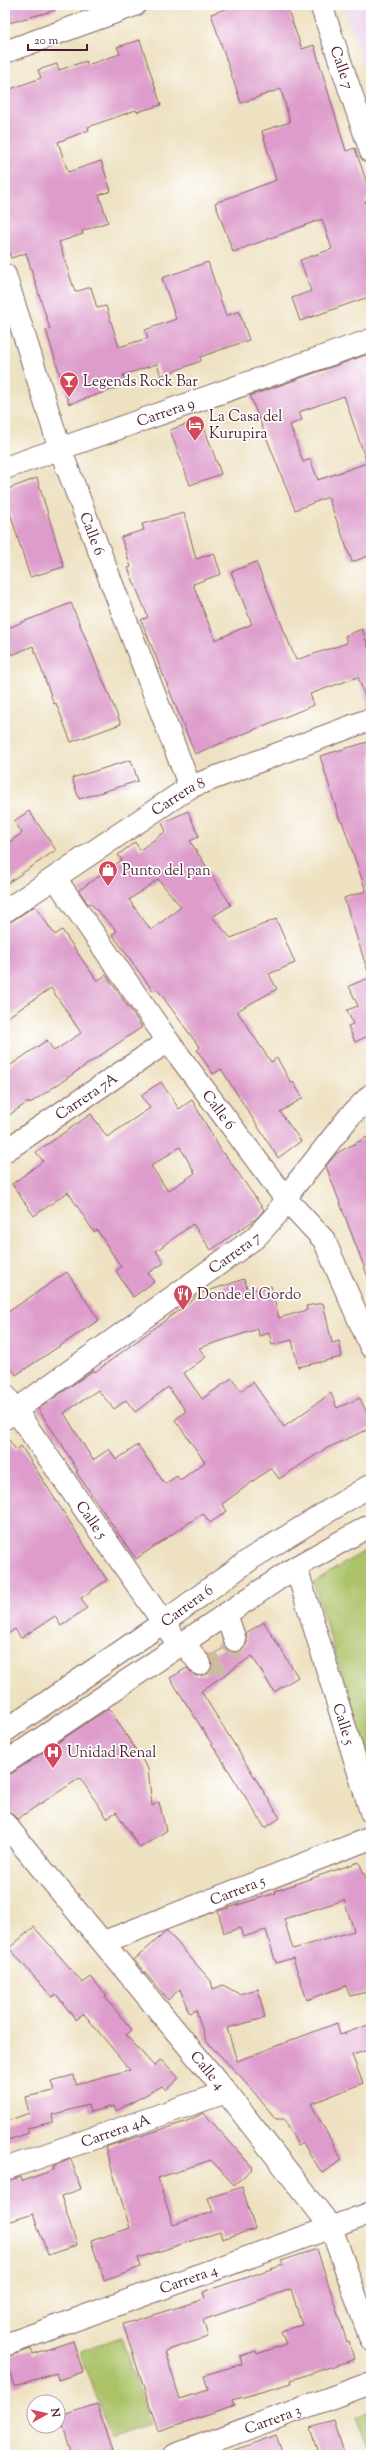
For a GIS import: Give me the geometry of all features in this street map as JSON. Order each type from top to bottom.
[{"type":"street","points":[[5,52],[135,5]]},
{"type":"street","name":"Calle 7","points":[[321,5],[371,152]]},
{"type":"street","name":"Calle 6","points":[[5,276],[60,449],[190,787]]},
{"type":"street","name":"Carrera 9","points":[[5,468],[371,340]]},
{"type":"street","name":"Carrera 8","points":[[5,911],[190,787],[371,719]]},
{"type":"street","name":"Calle 6","points":[[55,878],[168,1041],[286,1198],[324,1240],[371,1347]]},
{"type":"street","name":"Carrera 7A","points":[[5,1151],[168,1041]]},
{"type":"street","name":"Carrera 7","points":[[9,1408],[256,1237],[277,1214],[286,1198],[349,1117],[371,1095]]},
{"type":"street","name":"Calle 5","points":[[9,1408],[164,1622],[200,1664]]},
{"type":"street","name":"Carrera 6","points":[[5,1731],[164,1622],[252,1558],[371,1485]]},
{"type":"street","name":"Carrera 6","points":[[5,1763],[181,1643],[296,1567],[371,1525]]},
{"type":"street","name":"Calle 5","points":[[296,1567],[371,1812]]},
{"type":"street","points":[[226,1614],[235,1640]]},
{"type":"street","name":"Calle 4","points":[[5,1824],[104,1942],[226,2092],[331,2227],[371,2340]]},
{"type":"street","name":"Carrera 5","points":[[104,1942],[371,1838]]},
{"type":"street","name":"Carrera 4A","points":[[5,2170],[226,2092]]},
{"type":"street","name":"Carrera 4","points":[[5,2345],[371,2212]]},
{"type":"street","name":"Carrera 3","points":[[175,2455],[196,2451],[371,2383]]},
{"type":"shaded area","points":[[344,5],[371,5],[371,90]]},
{"type":"green space","points":[[371,1547],[371,1770],[313,1582]]},
{"type":"green space","points":[[121,2337],[151,2424],[111,2438],[80,2351]]},
{"type":"green space","points":[[371,2412],[371,2455],[370,2455],[356,2418]]},
{"type":"building","points":[[5,5],[56,5],[56,10],[5,24]]},
{"type":"building","points":[[237,5],[286,5],[302,49],[314,45],[346,151],[355,148],[371,195],[371,199],[365,201],[371,217],[371,296],[300,321],[292,298],[311,291],[300,260],[332,249],[322,219],[233,252],[215,203],[276,180],[262,131],[290,122],[281,89],[241,103],[211,14]]},
{"type":"building","points":[[140,40],[161,105],[137,112],[136,110],[88,127],[89,130],[58,142],[68,172],[101,161],[111,191],[99,195],[108,222],[82,231],[83,234],[59,242],[75,292],[91,287],[97,308],[106,306],[119,347],[148,338],[145,330],[176,319],[162,278],[208,262],[226,316],[239,311],[249,340],[200,357],[201,361],[161,376],[157,364],[123,375],[126,385],[69,404],[46,330],[50,329],[26,253],[11,258],[5,240],[5,91],[41,78],[38,70],[57,64],[59,70],[86,61],[87,65],[120,54],[117,47]]},
{"type":"building","points":[[371,353],[371,555],[352,562],[328,497],[295,510],[250,396]],"holes":[[[344,396],[367,463],[318,480],[310,459],[303,462],[290,425],[302,420],[299,412]]]},
{"type":"building","points":[[201,419],[221,474],[190,485],[170,430]]},
{"type":"building","points":[[37,478],[64,567],[30,577],[5,497],[5,490]]},
{"type":"building","points":[[184,513],[196,559],[214,553],[221,574],[193,584],[215,640],[252,624],[231,572],[256,562],[296,660],[347,643],[345,636],[362,629],[371,655],[371,706],[368,706],[358,677],[310,694],[314,705],[195,754],[141,620],[148,617],[128,568],[131,567],[121,537],[144,530],[142,524]]},
{"type":"building","points":[[71,603],[121,724],[71,742],[56,703],[54,704],[33,646],[12,655],[5,634],[5,629]]},
{"type":"building","points":[[371,741],[371,971],[368,972],[344,898],[366,891],[342,821],[340,821],[320,756]]},
{"type":"building","points":[[131,760],[138,781],[79,799],[72,778]]},
{"type":"building","points":[[29,811],[56,850],[5,885],[5,845],[22,833],[14,821]]},
{"type":"building","points":[[188,811],[199,837],[190,841],[231,905],[212,917],[231,938],[276,919],[295,963],[269,974],[277,989],[237,1011],[271,1062],[277,1058],[291,1083],[293,1082],[303,1098],[280,1112],[301,1141],[278,1158],[221,1069],[213,1074],[197,1050],[200,1048],[157,989],[153,991],[112,934],[117,931],[90,903],[88,904],[79,890],[122,860],[118,855],[135,842],[140,850],[166,831],[162,823]],"holes":[[[158,879],[181,907],[151,930],[129,900]]]},
{"type":"building","points":[[35,906],[55,935],[62,930],[97,981],[106,975],[142,1027],[29,1104],[28,1102],[5,1118],[5,1069],[47,1040],[54,1051],[81,1033],[51,988],[5,1019],[5,923],[12,921]]},
{"type":"building","points":[[371,977],[371,1037],[370,1035],[355,1042],[348,1026],[353,1024],[347,1010],[358,1006],[349,986]]},
{"type":"building","points":[[161,1082],[179,1109],[192,1100],[223,1154],[224,1153],[264,1210],[257,1218],[211,1250],[193,1224],[156,1251],[164,1263],[148,1273],[154,1282],[133,1297],[116,1271],[121,1267],[97,1230],[94,1232],[68,1192],[34,1216],[12,1184],[43,1161],[36,1152],[91,1114],[107,1137],[150,1108],[141,1095]],"holes":[[[180,1147],[195,1173],[168,1191],[151,1166]]]},
{"type":"building","points":[[371,1135],[371,1280],[369,1280],[326,1166],[337,1153]]},
{"type":"building","points":[[67,1272],[99,1320],[16,1375],[5,1360],[5,1314]]},
{"type":"building","points":[[244,1279],[248,1291],[271,1286],[279,1318],[307,1310],[306,1306],[323,1303],[332,1343],[339,1341],[342,1357],[298,1367],[292,1340],[272,1345],[269,1333],[259,1336],[258,1329],[199,1348],[206,1357],[184,1373],[202,1399],[232,1378],[241,1391],[253,1382],[284,1427],[331,1393],[337,1408],[360,1398],[371,1423],[371,1428],[325,1449],[279,1479],[271,1468],[222,1504],[227,1511],[210,1523],[203,1513],[136,1559],[76,1472],[78,1471],[38,1409],[94,1370],[95,1372],[202,1293]],"holes":[[[168,1387],[186,1411],[175,1420],[205,1462],[180,1480],[177,1476],[165,1484],[138,1445],[116,1460],[109,1449],[93,1460],[64,1413],[98,1390],[114,1409],[126,1400],[135,1412]]]},
{"type":"building","points":[[5,1434],[16,1450],[21,1446],[107,1580],[81,1598],[87,1608],[61,1626],[55,1616],[21,1638],[15,1629],[5,1636]]},
{"type":"building","points":[[264,1622],[298,1677],[274,1692],[252,1656],[201,1691],[280,1818],[265,1828],[170,1678],[187,1668],[196,1676],[207,1674],[212,1668],[210,1657],[225,1647],[232,1652],[239,1652],[247,1643],[246,1633]]},
{"type":"building","points":[[109,1708],[148,1769],[152,1806],[159,1802],[166,1831],[140,1848],[116,1812],[107,1818],[80,1778],[17,1819],[10,1812],[5,1812],[5,1775],[12,1773]]},
{"type":"building","points":[[359,1862],[371,1890],[371,1991],[350,1996],[346,1986],[307,2000],[293,1958],[276,1963],[266,1930],[243,1937],[240,1928],[224,1933],[218,1911],[276,1893],[275,1891]],"holes":[[[344,1900],[354,1931],[293,1949],[284,1919]]]},
{"type":"building","points":[[34,1927],[83,1983],[91,1977],[132,2030],[126,2035],[154,2066],[161,2059],[179,2078],[166,2090],[162,2086],[116,2111],[114,2106],[90,2112],[88,2105],[52,2115],[53,2122],[27,2128],[29,2133],[5,2141],[5,2122],[29,2113],[25,2097],[54,2091],[51,2081],[74,2075],[76,2084],[130,2070],[84,2014],[76,2020],[56,1994],[52,1997],[9,1948]]},
{"type":"building","points":[[167,1931],[211,1981],[213,1989],[223,1985],[239,1994],[258,1989],[265,2018],[227,2028],[237,2061],[337,2023],[340,2035],[371,2024],[371,2049],[352,2055],[363,2083],[311,2104],[342,2160],[322,2173],[303,2143],[298,2146],[284,2119],[276,2119],[242,2078],[206,2041],[196,2010],[189,2013],[180,1989],[168,2000],[134,1960]]},
{"type":"building","points":[[204,2113],[253,2168],[234,2185],[211,2160],[158,2178],[173,2225],[213,2212],[208,2198],[242,2187],[255,2229],[222,2239],[220,2232],[138,2258],[141,2267],[104,2280],[91,2241],[130,2228],[105,2147],[185,2122]]},
{"type":"building","points":[[71,2159],[81,2189],[61,2196],[77,2245],[48,2255],[33,2214],[5,2223],[5,2181],[21,2177],[22,2181],[54,2170],[53,2166]]},
{"type":"building","points":[[317,2249],[347,2342],[349,2341],[355,2359],[291,2380],[292,2383],[233,2400],[235,2406],[158,2431],[123,2324],[205,2299],[203,2292],[283,2265],[281,2261]],"holes":[[[291,2289],[302,2325],[281,2331],[286,2344],[257,2354],[256,2351],[240,2356],[242,2364],[204,2375],[208,2390],[180,2399],[165,2351],[208,2337],[203,2320]]]},
{"type":"building","points":[[73,2341],[83,2372],[58,2380],[56,2373],[14,2386],[5,2357],[31,2349],[33,2354]]},
{"type":"building","points":[[97,2404],[112,2451],[98,2455],[72,2455],[66,2434],[66,2414]]},
{"type":"building","points":[[334,2421],[343,2451],[331,2455],[319,2455],[310,2428]]},
{"type":"building","points":[[276,2435],[283,2455],[227,2455],[227,2453]]},
{"type":"tunnel","points":[[200,1664],[213,1664],[224,1660],[231,1652],[235,1640]]},
{"type":"place","name":"Legends Rock Bar","points":[[69,398]]},
{"type":"place","name":"La Casa del Kurupira","points":[[195,442]]},
{"type":"place","name":"Punto del pan","points":[[108,887]]},
{"type":"place","name":"Donde el Gordo","points":[[183,1311]]},
{"type":"place","name":"Unidad Renal","points":[[53,1769]]}]
